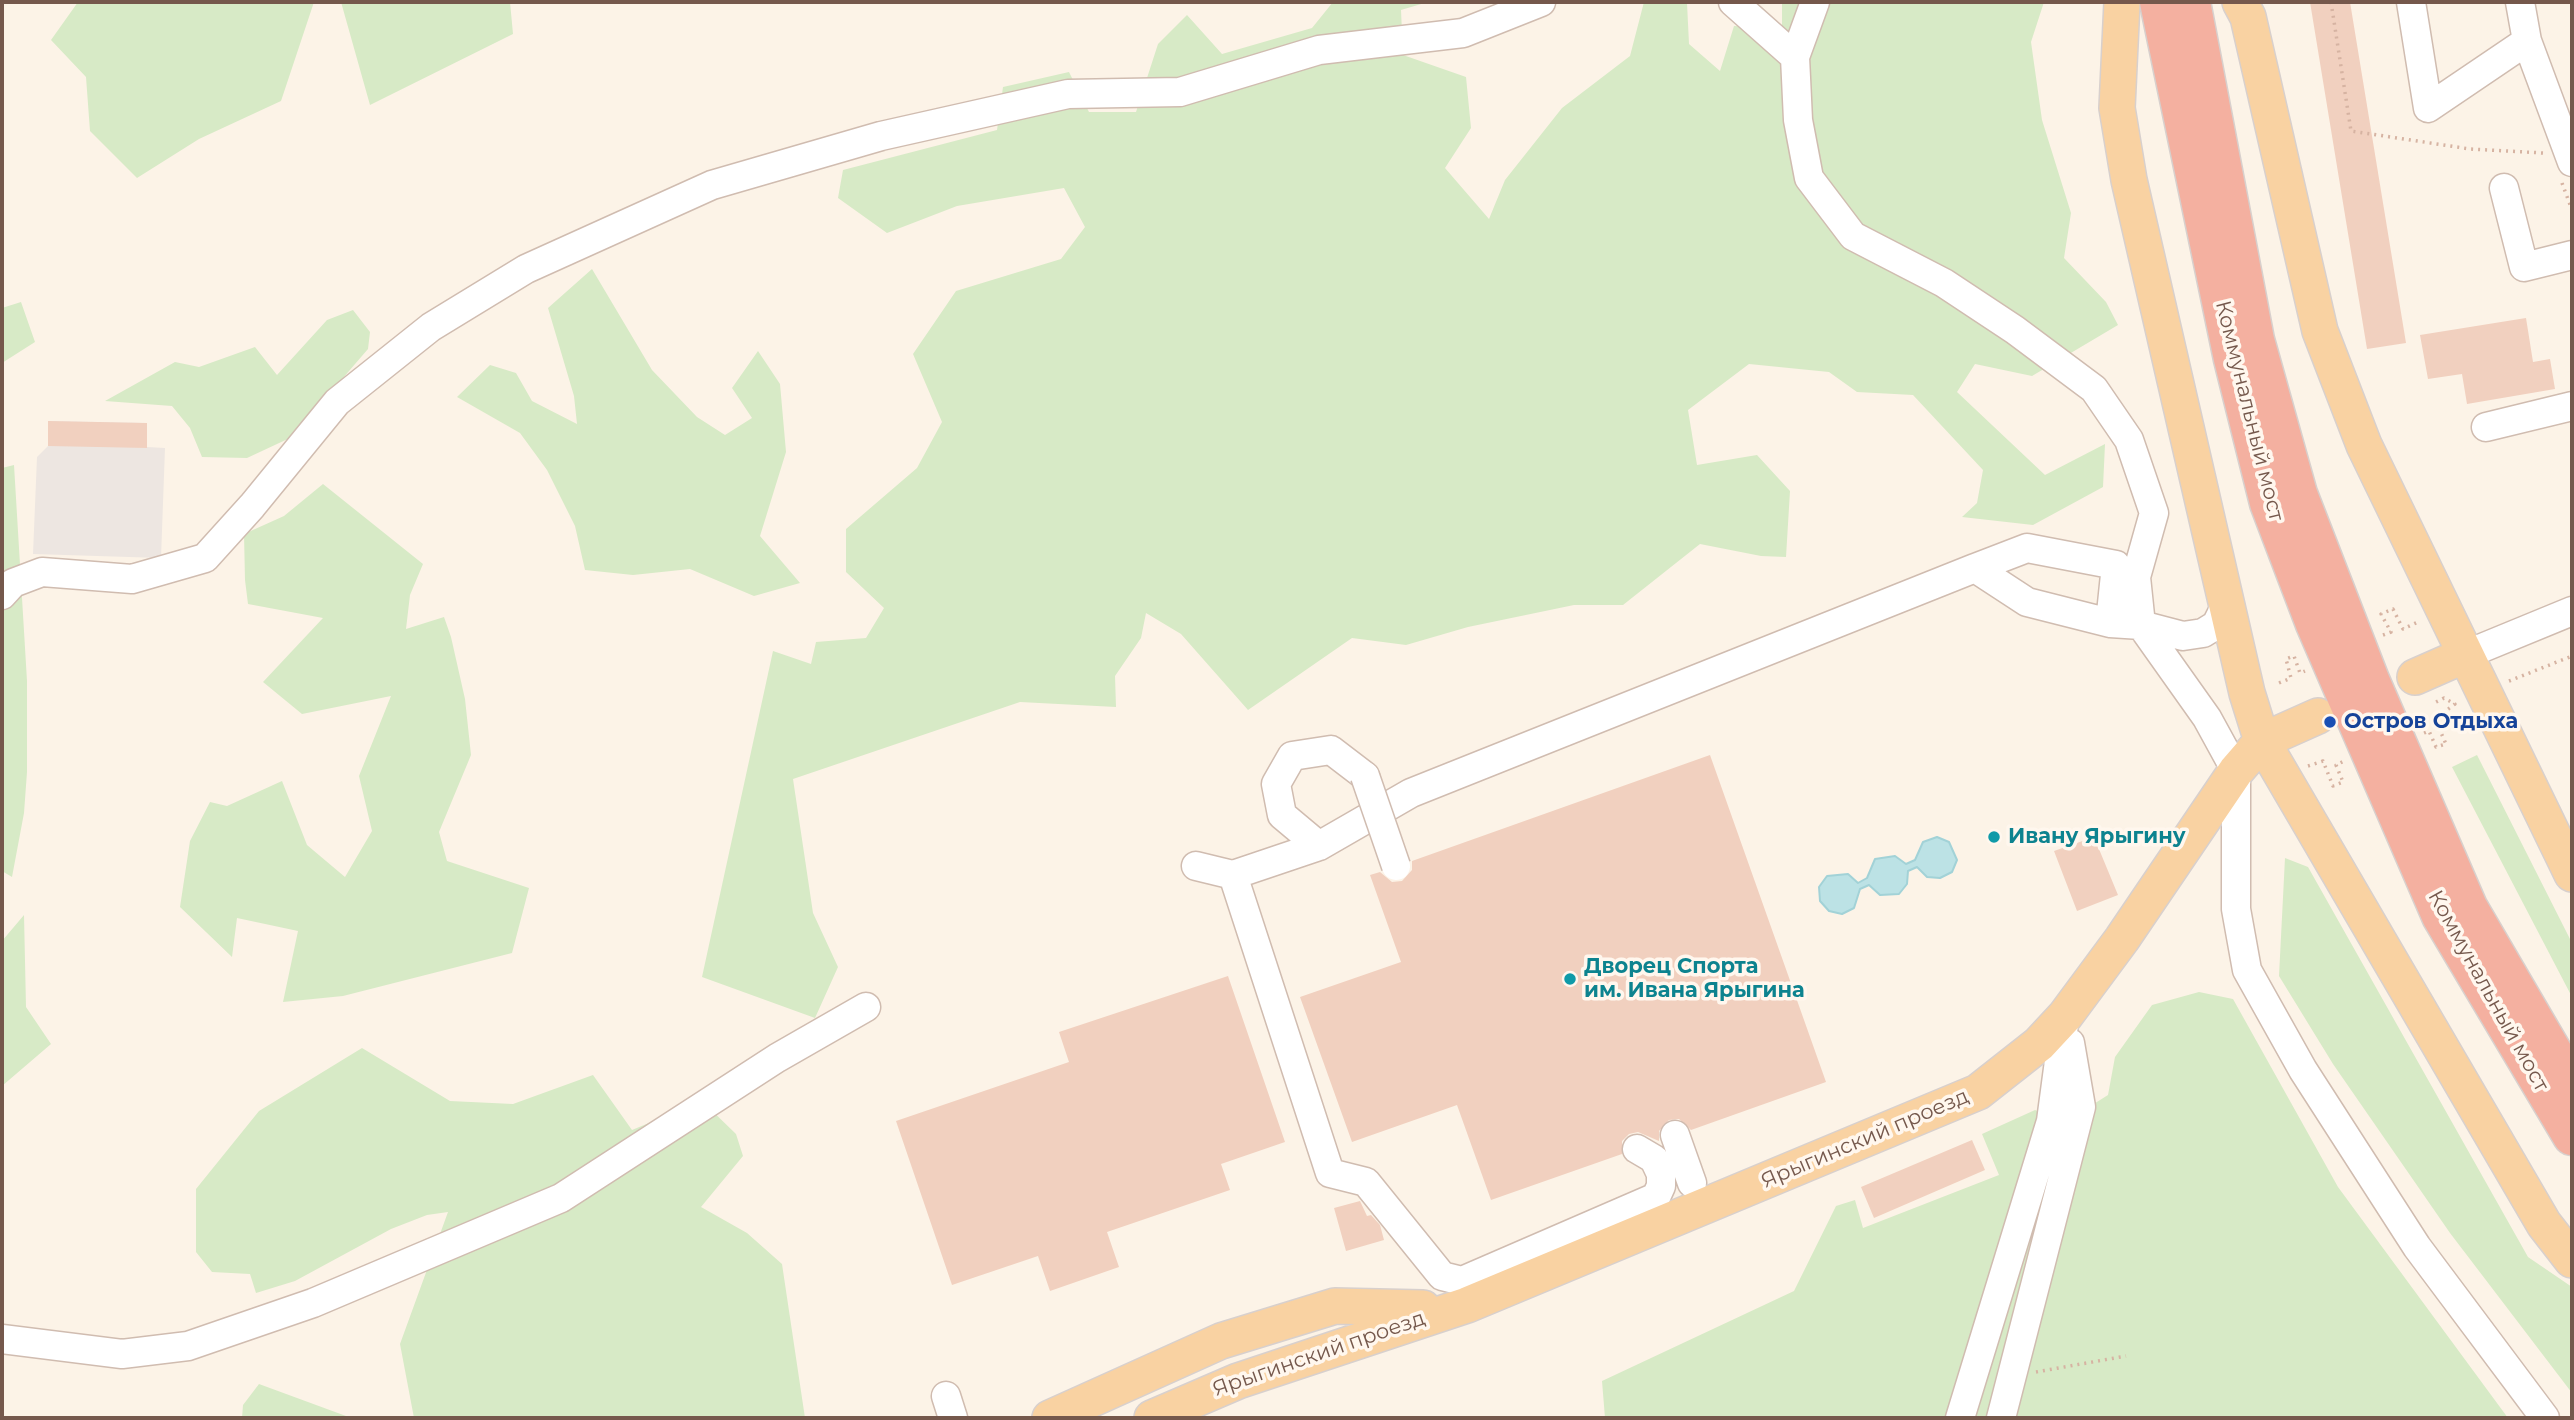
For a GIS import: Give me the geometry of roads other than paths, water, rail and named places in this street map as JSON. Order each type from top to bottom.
[{"type":"highway","name":"Коммунальный мост","points":[[2159,2],[2233,359],[2269,503],[2320,636],[2441,916],[2572,1136]]},
{"type":"highway","name":"Коммунальный мост","points":[[2191,2],[2255,340],[2298,494],[2370,680],[2468,907],[2572,1085]]},
{"type":"main road","points":[[2122,2],[2118,108],[2129,180],[2227,603],[2262,741],[2544,1224],[2572,1260]]},
{"type":"main road","points":[[2240,2],[2248,17],[2320,331],[2364,445],[2572,874]]},
{"type":"main road","points":[[2424,690],[2465,655]]},
{"type":"main road","points":[[2262,741],[2318,716]]},
{"type":"main road","name":"Ярыгинский проезд","points":[[1152,1418],[1238,1381],[1448,1309],[1467,1305],[1979,1092],[2039,1044],[2065,1016],[2122,939],[2236,771],[2262,741]]},
{"type":"main road","name":"Ярыгинский проезд","points":[[1050,1418],[1221,1341],[1335,1306],[1448,1309]]},
{"type":"main road","points":[[1221,1341],[1238,1381]]},
{"type":"lane","points":[[2,595],[13,583],[42,572],[132,579],[205,558],[338,402],[431,327],[526,269],[712,184],[881,136],[1068,94],[1180,92],[1319,50],[1463,33],[1541,2]]},
{"type":"lane","points":[[1732,2],[1795,57]]},
{"type":"lane","points":[[1815,2],[1795,57],[1798,120],[1809,178],[1853,236],[1944,283],[2015,330],[2094,389],[2129,440],[2154,513],[2136,577],[2141,625],[2207,718],[2236,771],[2236,909],[2247,970],[2303,1070],[2417,1247],[2545,1418]]},
{"type":"lane","points":[[2411,2],[2428,108],[2527,41]]},
{"type":"lane","points":[[2520,2],[2527,41],[2572,162]]},
{"type":"lane","points":[[2504,188],[2524,267],[2572,255]]},
{"type":"lane","points":[[2486,427],[2572,405]]},
{"type":"lane","points":[[1196,866],[1207,866],[1233,875],[1319,846],[1411,793],[2027,548],[2116,565],[2110,622]]},
{"type":"lane","points":[[1975,568],[2027,602],[2183,636],[2203,633],[2216,625],[2227,603]]},
{"type":"lane","points":[[2465,655],[2572,611]]},
{"type":"lane","points":[[1319,846],[1282,815],[1276,784],[1292,757],[1331,750],[1365,776],[1396,866]]},
{"type":"lane","points":[[1233,875],[1330,1173],[1366,1182],[1442,1276],[1462,1281],[1656,1197],[1661,1186],[1661,1174],[1654,1159],[1637,1149]]},
{"type":"lane","points":[[2,1339],[122,1354],[188,1346],[313,1303],[561,1198],[777,1058],[866,1007]]},
{"type":"lane","points":[[2001,1418],[2014,1376],[2081,1107],[2065,1016]]},
{"type":"lane","points":[[1961,1418],[2051,1121],[2065,1016]]},
{"type":"lane","points":[[1675,1135],[1692,1183]]},
{"type":"water","points":[[1937,837],[1949,842],[1957,860],[1952,872],[1940,878],[1927,877],[1917,867],[1908,871],[1907,884],[1899,894],[1880,895],[1869,885],[1860,889],[1854,908],[1842,914],[1829,911],[1820,901],[1819,887],[1827,876],[1848,874],[1858,883],[1867,878],[1875,859],[1895,856],[1906,864],[1915,860],[1923,842]]},
{"type":"place","name":"Остров Отдыха","points":[[2330,722]]},
{"type":"place","name":"Ивану Ярыгину","points":[[1994,837]]},
{"type":"place","name":"Дворец Спорта им. Ивана Ярыгина","points":[[1570,979]]}]
